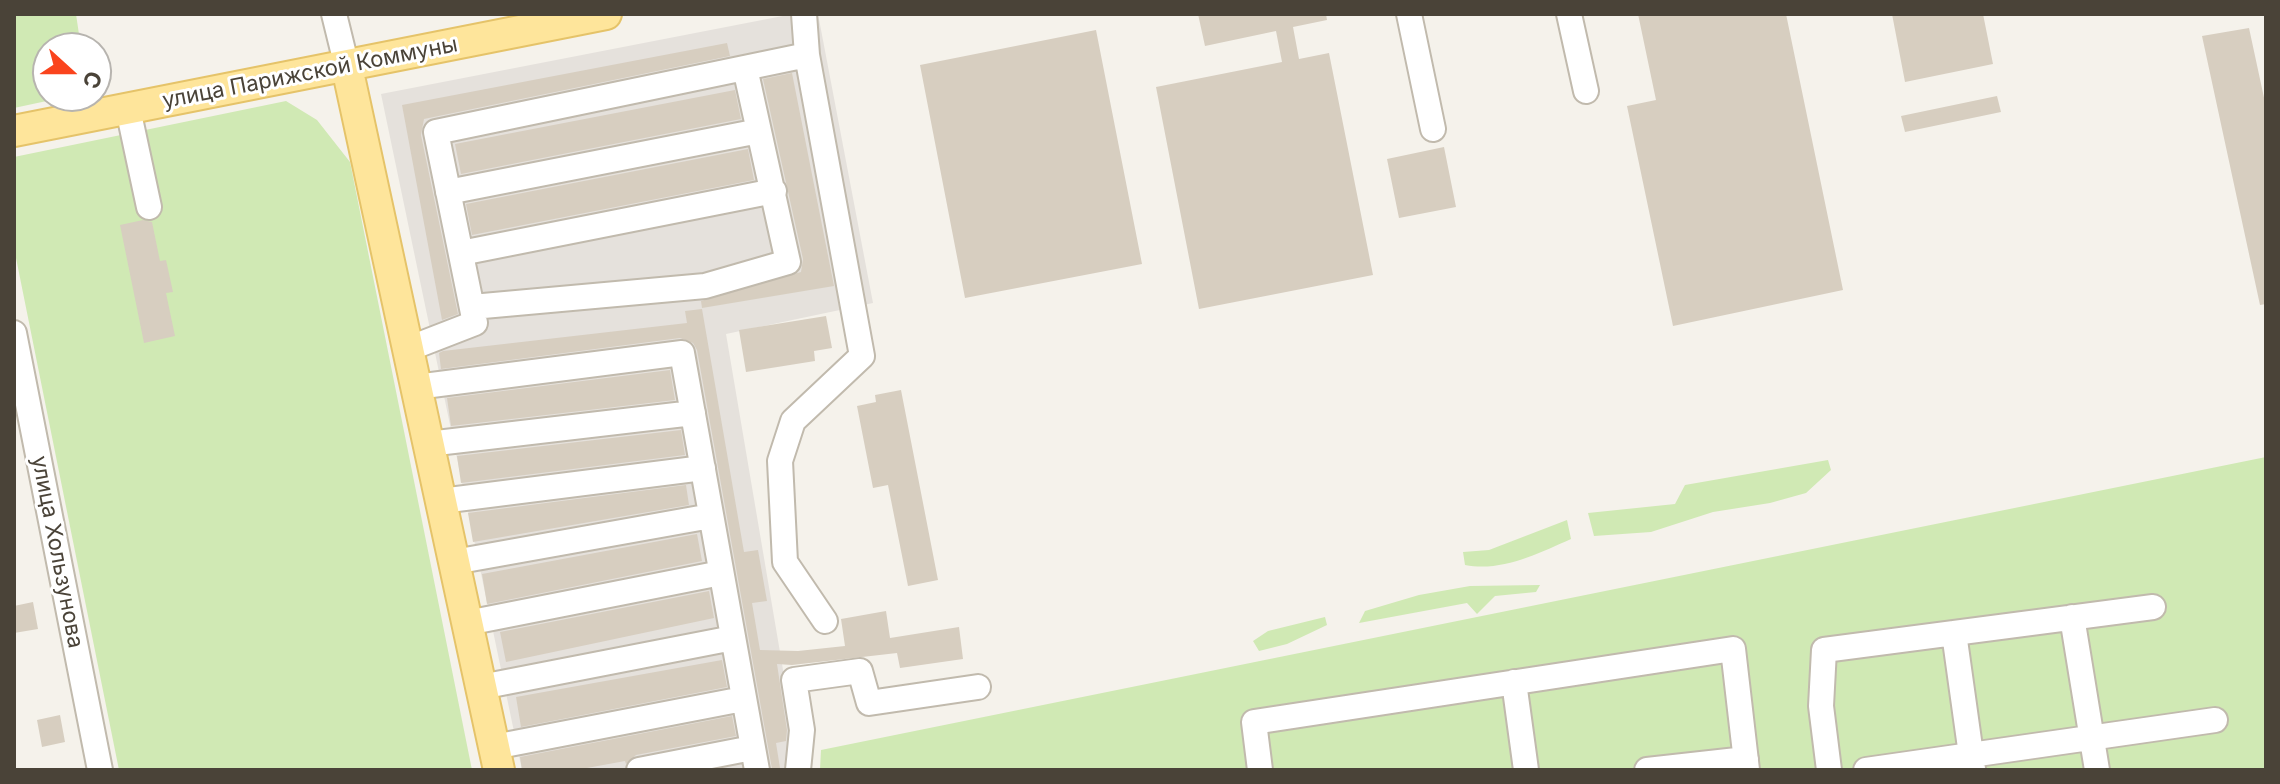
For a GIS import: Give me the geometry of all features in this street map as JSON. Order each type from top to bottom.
[{"type":"main road","name":"улица Парижской Коммуны","points":[[14,131],[606,14]]},
{"type":"main road","points":[[347,67],[496,759]]},
{"type":"street","points":[[334,14],[347,67]]},
{"type":"street","points":[[804,14],[807,55],[862,356],[793,421],[780,461],[785,562],[825,621]]},
{"type":"street","points":[[1409,14],[1433,129]]},
{"type":"street","points":[[1569,14],[1586,91]]},
{"type":"street","points":[[408,349],[475,323],[436,132],[807,55]]},
{"type":"street","points":[[472,307],[705,286],[788,262],[745,68]]},
{"type":"street","points":[[128,109],[149,207]]},
{"type":"street","points":[[448,192],[759,131]]},
{"type":"street","points":[[461,253],[774,191]]},
{"type":"street","name":"улица Хользунова","points":[[14,333],[100,770]]},
{"type":"street","points":[[416,387],[682,353],[754,759],[639,770]]},
{"type":"street","points":[[428,444],[693,413]]},
{"type":"street","points":[[441,501],[703,468]]},
{"type":"street","points":[[454,562],[711,516]]},
{"type":"street","points":[[467,623],[721,573]]},
{"type":"street","points":[[1829,770],[1821,706],[1824,650],[2153,607]]},
{"type":"street","points":[[2072,617],[2097,770]]},
{"type":"street","points":[[1954,633],[1972,762]]},
{"type":"street","points":[[481,687],[733,638]]},
{"type":"street","points":[[1260,770],[1254,722],[1733,649],[1746,764],[1647,770]]},
{"type":"street","points":[[798,770],[802,730],[794,680],[860,671],[869,703],[978,687]]},
{"type":"street","points":[[1514,682],[1526,770]]},
{"type":"street","points":[[496,759],[743,699]]},
{"type":"street","points":[[1866,770],[1972,762],[2091,738],[2215,720]]},
{"type":"shaded area","points":[[793,14],[818,14],[873,303],[726,334],[800,770],[522,770],[381,94]]},
{"type":"green space","points":[[14,14],[76,14],[79,32],[32,32],[32,104],[14,108]]},
{"type":"green space","points":[[286,101],[317,120],[350,162],[472,770],[119,770],[14,248],[14,157]]},
{"type":"green space","points":[[2266,457],[2266,770],[820,770],[821,750]]},
{"type":"green space","points":[[1828,460],[1831,470],[1806,493],[1770,503],[1713,512],[1651,532],[1594,536],[1588,513],[1675,504],[1685,485]]},
{"type":"green space","points":[[1567,520],[1571,539],[1558,545],[1506,564],[1465,565],[1463,552],[1489,550]]},
{"type":"green space","points":[[1540,585],[1536,592],[1495,596],[1477,614],[1467,603],[1359,623],[1365,611],[1419,595],[1470,586]]},
{"type":"green space","points":[[1325,617],[1327,625],[1287,644],[1259,651],[1253,641],[1268,631]]},
{"type":"building","points":[[1198,14],[1326,14],[1327,20],[1293,27],[1299,59],[1329,53],[1373,275],[1199,309],[1156,87],[1282,62],[1276,31],[1205,46]]},
{"type":"building","points":[[1638,14],[1786,14],[1843,290],[1673,326],[1627,106],[1656,100]]},
{"type":"building","points":[[1892,14],[1983,14],[1993,64],[1905,82]]},
{"type":"building","points":[[2249,28],[2266,107],[2266,304],[2260,305],[2202,36]]},
{"type":"building","points":[[1096,30],[1142,264],[965,298],[920,65]]},
{"type":"building","points":[[727,43],[730,56],[424,119],[421,135],[458,314],[442,320],[402,105]]},
{"type":"building","points":[[792,73],[834,286],[702,308],[701,301],[801,272],[803,259],[763,79]]},
{"type":"building","points":[[735,90],[741,119],[461,174],[455,144]]},
{"type":"building","points":[[1997,96],[2001,112],[1905,132],[1901,116]]},
{"type":"building","points":[[1444,147],[1456,207],[1399,218],[1387,159]]},
{"type":"building","points":[[748,149],[754,180],[472,235],[466,204]]},
{"type":"building","points":[[143,220],[152,222],[160,261],[166,260],[173,292],[166,293],[175,336],[144,343],[120,225]]},
{"type":"building","points":[[702,309],[744,552],[758,550],[767,601],[752,603],[760,650],[798,651],[845,646],[841,619],[886,611],[890,638],[959,627],[963,659],[900,668],[897,653],[777,664],[787,730],[786,741],[776,743],[780,768],[772,769],[697,350],[693,343],[680,338],[441,369],[439,353],[443,351],[687,323],[685,311]]},
{"type":"building","points":[[826,316],[832,348],[814,351],[815,361],[746,372],[739,330]]},
{"type":"building","points":[[670,370],[675,400],[451,426],[447,398]]},
{"type":"building","points":[[901,390],[938,580],[908,586],[888,485],[873,488],[857,406],[876,402],[875,395]]},
{"type":"building","points":[[681,430],[685,455],[461,483],[457,456]]},
{"type":"building","points":[[686,485],[689,505],[473,542],[468,513]]},
{"type":"building","points":[[697,534],[702,561],[487,604],[482,574]]},
{"type":"building","points":[[709,591],[714,618],[506,662],[500,632]]},
{"type":"building","points":[[33,602],[38,629],[14,633],[14,606]]},
{"type":"building","points":[[722,660],[727,687],[521,727],[516,697]]},
{"type":"building","points":[[60,715],[65,742],[42,747],[37,720]]},
{"type":"building","points":[[732,716],[736,736],[636,755],[626,764],[625,761],[576,770],[522,770],[520,757]]}]
